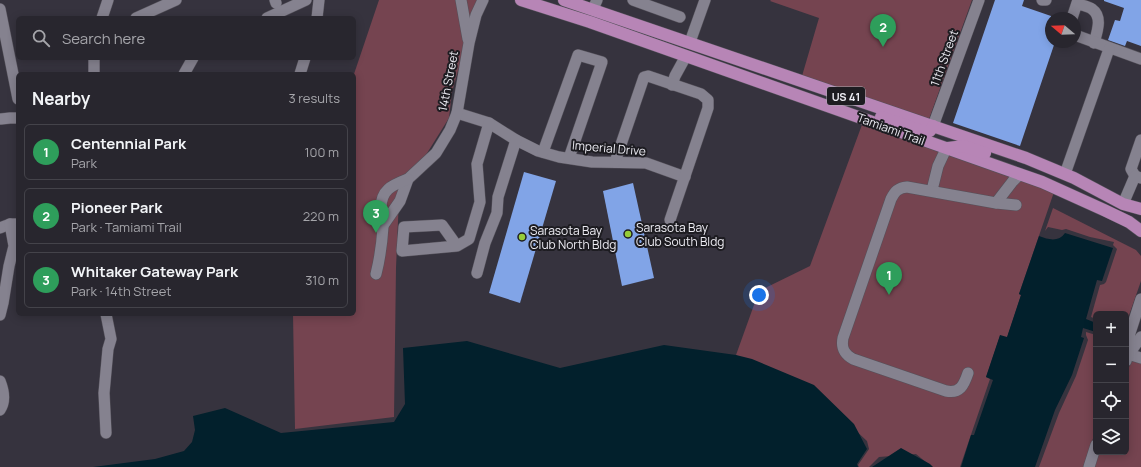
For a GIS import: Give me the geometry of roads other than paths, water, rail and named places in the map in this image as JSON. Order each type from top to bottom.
[{"type":"main road","name":"Tamiami Trail","points":[[521,0],[590,22],[1020,174],[1104,210],[1129,222],[1141,231]]},
{"type":"main road","name":"Tamiami Trail","points":[[564,0],[595,5],[690,42],[1052,168],[1123,204],[1141,209]]},
{"type":"main road","points":[[806,98],[833,100],[925,132],[930,131],[933,126]]},
{"type":"main road","points":[[946,149],[964,146],[1019,164],[1052,168]]},
{"type":"street","points":[[103,16],[108,0]]},
{"type":"street","points":[[140,16],[176,0]]},
{"type":"street","points":[[271,16],[306,0]]},
{"type":"street","points":[[317,16],[319,0]]},
{"type":"street","name":"14th Street","points":[[461,0],[464,8],[469,43]]},
{"type":"street","name":"14th Street","points":[[376,274],[381,251],[384,224],[381,207],[387,190],[392,185],[408,179],[440,147],[450,130],[456,113],[469,43],[476,15],[483,0]]},
{"type":"street","points":[[633,0],[680,17]]},
{"type":"street","points":[[690,42],[705,0]]},
{"type":"street","name":"11th Street","points":[[933,126],[979,0]]},
{"type":"street","points":[[1074,12],[1077,2],[1092,9],[1098,16],[1098,27],[1094,42]]},
{"type":"street","points":[[0,9],[16,89]]},
{"type":"street","points":[[1081,37],[1141,59]]},
{"type":"street","points":[[1065,174],[1109,48]]},
{"type":"street","points":[[543,152],[578,55],[602,62],[570,158]]},
{"type":"street","points":[[672,85],[675,76],[686,56]]},
{"type":"street","points":[[94,60],[94,72]]},
{"type":"street","points":[[185,72],[192,60]]},
{"type":"street","points":[[301,72],[304,60]]},
{"type":"street","points":[[615,162],[644,77],[648,76],[701,94],[708,100],[708,108],[670,220]]},
{"type":"street","name":"Imperial Drive","points":[[456,113],[489,123],[516,140],[543,152],[592,162],[646,163],[685,177]]},
{"type":"street","points":[[1,119],[16,118]]},
{"type":"street","points":[[457,246],[442,225],[404,227],[402,251],[457,246],[469,239],[480,202],[477,164],[489,123]]},
{"type":"street","points":[[477,273],[497,213],[498,197],[516,140]]},
{"type":"street","points":[[1123,204],[1139,177],[1131,169],[1141,140]]},
{"type":"street","points":[[932,190],[938,166],[946,149]]},
{"type":"street","points":[[996,203],[1020,174]]},
{"type":"street","name":"14th Street","points":[[384,224],[400,201],[408,179]]},
{"type":"street","points":[[968,373],[962,387],[957,392],[952,393],[861,363],[849,357],[845,353],[842,346],[843,338],[891,199],[895,192],[900,188],[908,186],[996,203],[1016,205]]},
{"type":"street","points":[[0,315],[14,246],[9,225]]},
{"type":"street","points":[[1128,347],[1130,333],[1141,298]]},
{"type":"street","points":[[106,316],[111,335],[107,356],[104,393],[106,433]]},
{"type":"street","points":[[1129,354],[1141,337]]},
{"type":"street","points":[[1129,357],[1141,358]]},
{"type":"street","points":[[0,381],[4,398],[0,410]]},
{"type":"street","points":[[1089,467],[1093,454]]},
{"type":"water","points":[[1065,233],[1113,248],[1102,281],[1097,280],[1086,319],[1093,322],[1093,331],[1083,328],[1081,337],[1084,338],[1072,375],[1055,410],[1035,467],[961,467],[971,435],[974,435],[993,380],[986,377],[1000,335],[1007,337],[1021,295],[1019,294],[1039,236],[1057,239]]},
{"type":"water","points":[[467,341],[560,368],[664,345],[736,355],[752,359],[814,385],[854,424],[867,449],[857,464],[858,467],[93,467],[155,459],[184,451],[192,442],[195,430],[193,416],[225,408],[281,433],[394,422],[405,404],[403,348]]},
{"type":"water","points":[[901,448],[930,464],[933,467],[872,467]]},
{"type":"place","name":"Pioneer Park","points":[[883,47]]},
{"type":"place","name":"Whitaker Gateway Park","points":[[376,233]]},
{"type":"place","name":"Sarasota Bay Club South Bldg","points":[[628,234]]},
{"type":"place","name":"Sarasota Bay Club North Bldg","points":[[522,237]]},
{"type":"place","name":"Centennial Park","points":[[889,295]]}]
